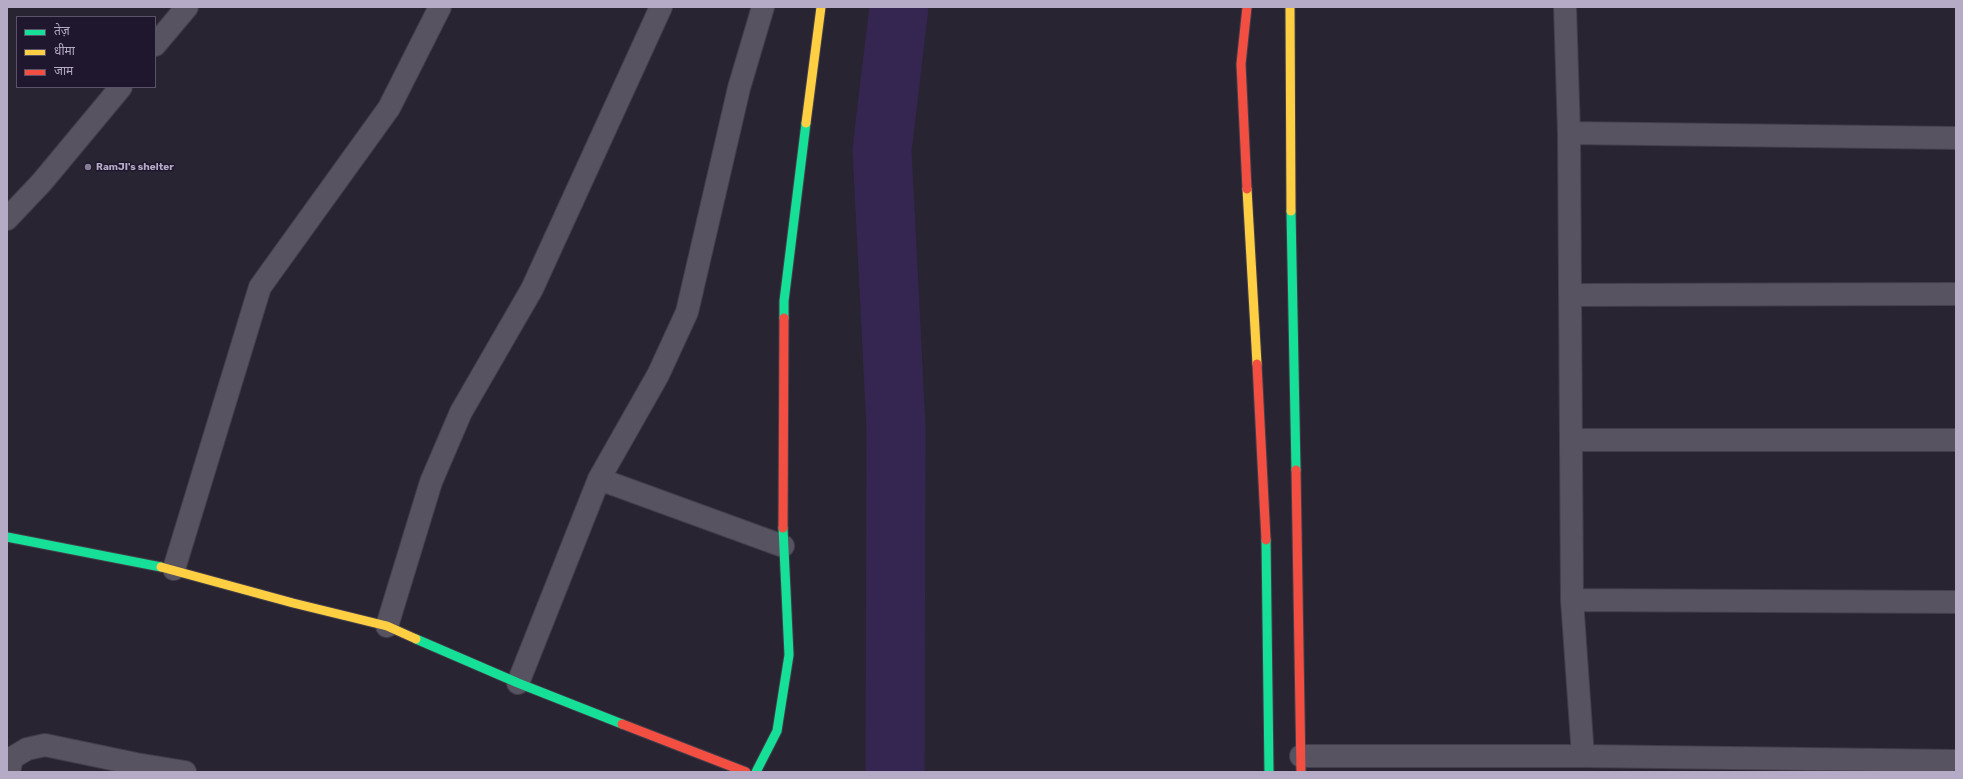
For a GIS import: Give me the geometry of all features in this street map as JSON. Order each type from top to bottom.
[{"type":"street","points":[[156,44],[186,7]]},
{"type":"street","points":[[174,569],[260,287],[389,108],[440,7]]},
{"type":"street","points":[[387,626],[431,482],[461,412],[532,289],[661,7]]},
{"type":"street","points":[[518,683],[599,479],[658,375],[687,312],[739,88],[763,7]]},
{"type":"street","points":[[756,772],[777,732],[789,655],[783,546],[784,301],[821,7]]},
{"type":"street","points":[[1246,7],[1242,64],[1267,565],[1269,772]]},
{"type":"street","points":[[1290,7],[1291,238],[1301,764],[1583,756],[1956,761]]},
{"type":"street","points":[[1564,7],[1569,133],[1572,600],[1583,756]]},
{"type":"street","points":[[7,219],[42,182],[119,88]]},
{"type":"street","points":[[1569,133],[1956,138]]},
{"type":"street","points":[[1570,295],[1956,294]]},
{"type":"street","points":[[1570,440],[1956,440]]},
{"type":"street","points":[[599,479],[783,546]]},
{"type":"street","points":[[7,537],[174,569],[293,603],[387,626],[518,683],[746,772]]},
{"type":"street","points":[[1572,600],[1956,602]]},
{"type":"street","points":[[9,772],[12,758],[26,749],[46,744],[136,764],[184,772]]},
{"type":"waterway","points":[[895,772],[896,427],[882,150],[899,7]]},
{"type":"traffic: fast","points":[[784,318],[784,301],[806,123]]},
{"type":"traffic: fast","points":[[1291,211],[1296,470]]},
{"type":"traffic: fast","points":[[756,772],[777,731],[789,655],[783,528]]},
{"type":"traffic: fast","points":[[7,537],[161,567]]},
{"type":"traffic: fast","points":[[1266,540],[1269,772]]},
{"type":"traffic: fast","points":[[416,639],[518,683],[622,724]]},
{"type":"traffic: slow","points":[[806,123],[821,7]]},
{"type":"traffic: slow","points":[[1290,7],[1291,211]]},
{"type":"traffic: slow","points":[[1247,189],[1257,364]]},
{"type":"traffic: slow","points":[[161,567],[293,603],[387,626],[416,639]]},
{"type":"traffic: jam","points":[[1247,7],[1241,64],[1247,189]]},
{"type":"traffic: jam","points":[[783,528],[784,318]]},
{"type":"traffic: jam","points":[[1257,364],[1266,540]]},
{"type":"traffic: jam","points":[[1296,470],[1301,772]]},
{"type":"traffic: jam","points":[[622,724],[746,772]]},
{"type":"place","name":"RamJI's shelter","points":[[88,167]]}]
